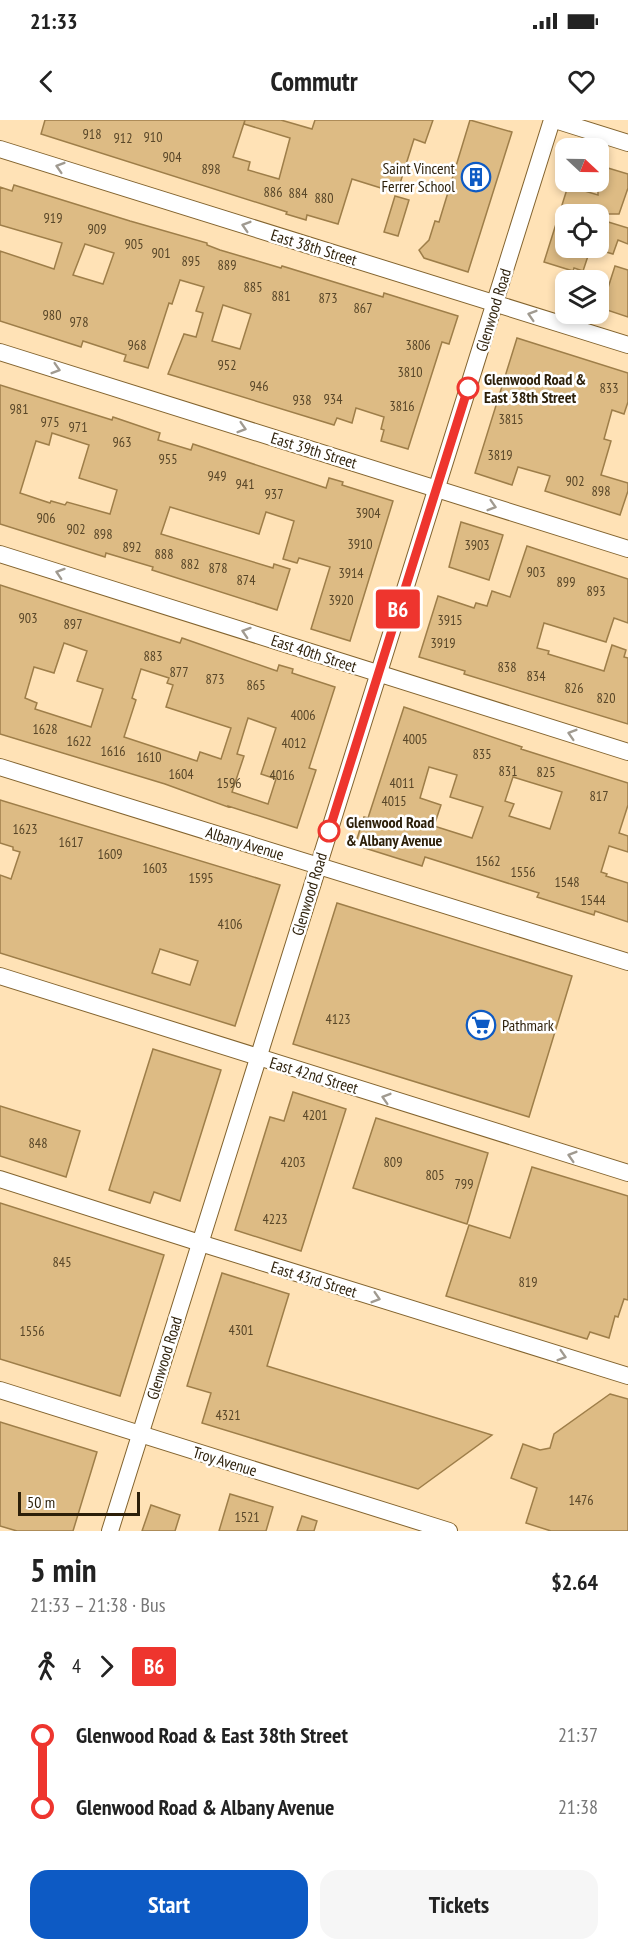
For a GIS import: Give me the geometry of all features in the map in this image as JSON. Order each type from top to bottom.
[{"type":"street","points":[[554,120],[628,143]]},
{"type":"street","name":"Glenwood Road","points":[[110,1531],[554,120]]},
{"type":"street","name":"East 38th Street","points":[[0,149],[628,345]]},
{"type":"street","name":"East 39th Street","points":[[0,352],[628,549]]},
{"type":"street","name":"East 40th Street","points":[[0,554],[628,752]]},
{"type":"street","name":"Albany Avenue","points":[[0,767],[628,962]]},
{"type":"street","name":"East 42nd Street","points":[[0,976],[628,1173]]},
{"type":"street","name":"East 43rd Street","points":[[0,1179],[628,1376]]},
{"type":"street","name":"Troy Avenue","points":[[0,1390],[449,1531]]},
{"type":"building","points":[[45,120],[245,120],[281,120],[312,129],[315,120],[433,120],[425,143],[414,139],[397,193],[352,179],[338,224],[307,215],[306,220],[286,214],[287,212],[41,134]],"holes":[[[245,120],[244,124],[290,138],[279,179],[248,170],[250,162],[233,157]]]},
{"type":"building","name":"Saint Vincent Ferrer School","points":[[470,120],[512,132],[468,272],[424,258],[419,250],[429,240],[435,221],[439,222]]},
{"type":"building","points":[[609,168],[628,174],[628,188],[619,214],[609,214],[609,204],[562,204],[566,192],[588,192],[598,195],[598,192],[609,192]]},
{"type":"building","points":[[14,185],[207,243],[220,250],[281,268],[282,266],[383,297],[384,293],[458,316],[449,344],[442,342],[408,449],[381,441],[384,417],[356,408],[352,423],[337,418],[334,425],[168,374],[184,334],[196,337],[203,313],[196,311],[204,287],[180,280],[172,304],[169,303],[148,368],[124,361],[126,355],[83,341],[81,347],[0,321],[0,251],[54,269],[62,243],[0,225],[0,187],[12,191]],"holes":[[[85,244],[114,253],[103,284],[73,275]],[[223,305],[251,314],[240,349],[212,341]]]},
{"type":"building","points":[[395,196],[409,200],[398,236],[384,232]]},
{"type":"building","points":[[609,222],[628,228],[628,244],[618,240],[613,254],[609,253]]},
{"type":"building","points":[[555,227],[555,258],[587,258],[583,270],[574,268],[570,270],[544,262]]},
{"type":"building","points":[[615,266],[628,270],[628,317],[609,311],[609,285]]},
{"type":"building","points":[[517,338],[628,373],[628,402],[624,414],[612,410],[604,439],[611,441],[601,475],[628,483],[628,491],[620,515],[545,491],[550,476],[518,467],[512,485],[475,473]]},
{"type":"building","points":[[0,385],[112,420],[113,417],[160,433],[158,440],[191,450],[193,444],[326,488],[329,478],[343,482],[342,485],[393,501],[350,641],[311,629],[330,567],[299,558],[297,563],[283,559],[294,521],[266,512],[259,534],[170,507],[161,534],[273,568],[274,564],[290,569],[277,610],[152,570],[153,567],[106,553],[105,557],[0,524]],"holes":[[[52,433],[89,445],[79,478],[117,490],[110,514],[67,502],[65,505],[51,501],[50,503],[20,493],[36,441],[49,445]]]},
{"type":"building","points":[[461,522],[503,535],[489,580],[449,567]]},
{"type":"building","points":[[527,546],[628,579],[628,623],[614,618],[606,642],[544,623],[537,648],[549,651],[548,654],[604,671],[612,645],[626,650],[624,657],[628,658],[628,724],[464,674],[465,671],[419,657],[438,596],[474,608],[476,603],[487,606],[492,591],[510,597]]},
{"type":"building","points":[[0,585],[180,643],[182,638],[277,671],[279,665],[293,669],[292,673],[335,687],[309,768],[316,770],[297,828],[228,807],[165,784],[0,734]],"holes":[[[64,643],[87,651],[77,681],[103,689],[91,727],[35,709],[37,703],[25,698],[34,667],[54,673]],[[141,669],[169,678],[167,683],[173,685],[166,707],[231,728],[221,759],[200,752],[197,761],[124,737],[136,700],[132,698]],[[248,718],[276,728],[261,774],[276,779],[268,804],[232,792],[244,756],[237,754]]]},
{"type":"building","points":[[404,707],[522,747],[521,749],[628,783],[628,805],[619,833],[628,836],[628,852],[609,846],[601,872],[607,874],[606,876],[628,883],[628,922],[595,911],[594,915],[537,897],[539,893],[425,857],[422,866],[355,845],[364,817],[368,818]],"holes":[[[429,767],[457,775],[450,797],[483,807],[472,838],[434,826],[441,805],[420,798]],[[513,777],[562,792],[550,829],[509,816],[514,804],[505,801]]]},
{"type":"building","points":[[0,800],[280,885],[235,1026],[0,953],[0,875],[11,879],[20,852],[0,843]],"holes":[[[160,949],[198,961],[190,985],[152,973]]]},
{"type":"building","points":[[337,903],[572,976],[529,1117],[293,1044]]},
{"type":"building","points":[[153,1049],[221,1070],[180,1201],[154,1192],[150,1203],[109,1190]]},
{"type":"building","points":[[293,1092],[346,1109],[301,1251],[235,1230],[270,1117],[284,1121]]},
{"type":"building","points":[[0,1106],[80,1131],[66,1177],[0,1156]]},
{"type":"building","points":[[376,1118],[488,1153],[467,1224],[353,1188]]},
{"type":"building","points":[[532,1167],[628,1196],[628,1300],[624,1299],[618,1317],[615,1316],[609,1338],[590,1332],[587,1339],[446,1296],[469,1225],[510,1238]]},
{"type":"building","points":[[0,1203],[164,1255],[120,1396],[0,1359]]},
{"type":"building","points":[[222,1273],[289,1294],[267,1366],[492,1435],[418,1489],[202,1423],[211,1393],[187,1386]]},
{"type":"building","points":[[610,1394],[628,1399],[628,1531],[551,1531],[526,1523],[537,1488],[511,1478],[523,1444],[540,1450],[550,1448],[554,1434]]},
{"type":"building","points":[[0,1422],[97,1452],[73,1531],[17,1531],[0,1526]]},
{"type":"building","points":[[230,1494],[273,1507],[266,1531],[219,1531]]},
{"type":"building","points":[[151,1505],[180,1515],[175,1531],[142,1531]]},
{"type":"building","points":[[302,1516],[317,1521],[314,1531],[297,1531]]},
{"type":"bus line","name":"B6","points":[[329,831],[468,388]]},
{"type":"place","name":"Saint Vincent Ferrer School","points":[[476,177]]},
{"type":"place","name":"Glenwood Road & East 38th Street","points":[[468,388]]},
{"type":"place","name":"Glenwood Road & Albany Avenue","points":[[329,831]]},
{"type":"place","name":"Pathmark","points":[[481,1025]]}]
